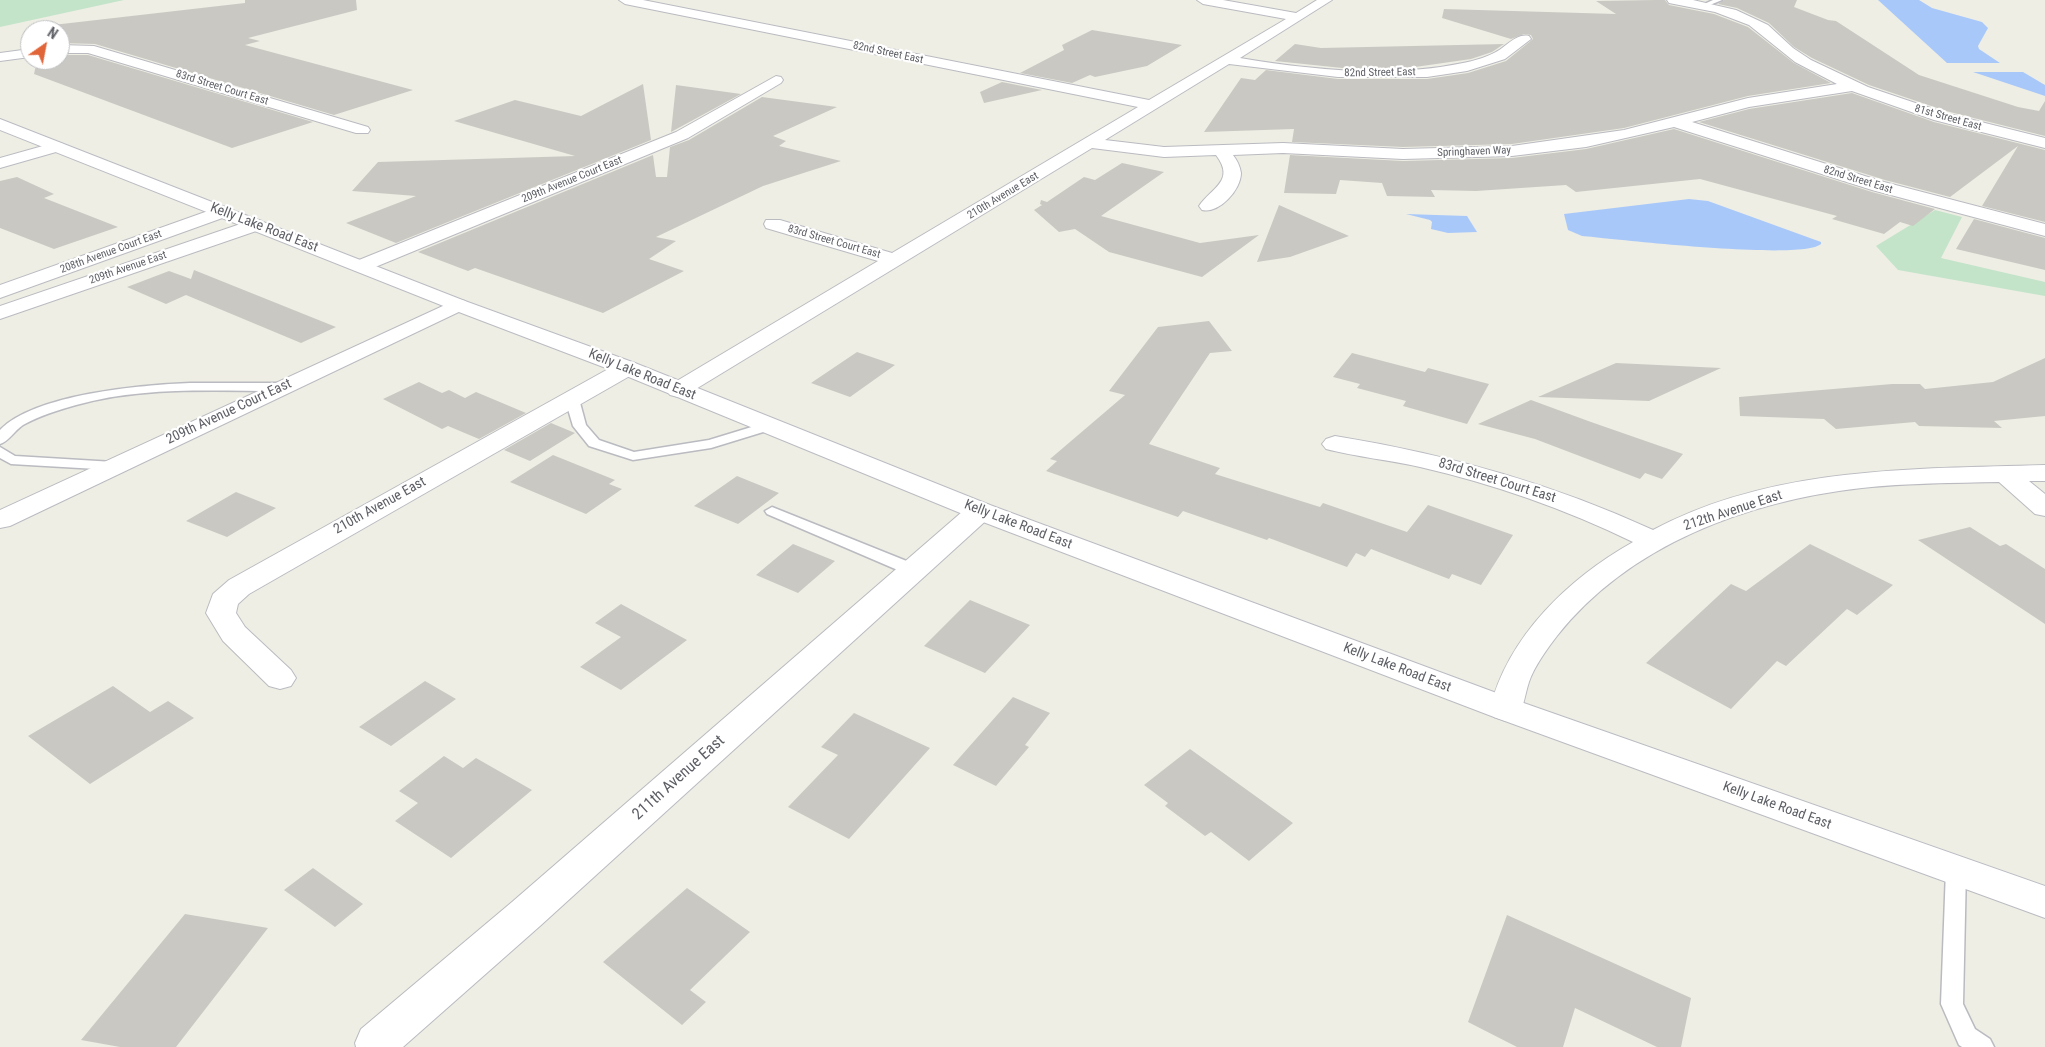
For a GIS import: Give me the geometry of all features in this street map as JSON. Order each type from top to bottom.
[{"type":"street","name":"82nd Street East","points":[[625,0],[1152,104]]},
{"type":"street","points":[[1203,0],[1298,17]]},
{"type":"street","name":"210th Avenue East","points":[[678,390],[1326,0]]},
{"type":"street","points":[[1673,0],[1703,6],[1752,22],[1771,34],[1790,52],[1812,67],[1852,86]]},
{"type":"street","name":"82nd Street East","points":[[1229,60],[1316,73],[1407,74],[1476,63],[1507,52],[1524,39]]},
{"type":"street","name":"83rd Street Court East","points":[[70,49],[82,48],[362,130]]},
{"type":"street","points":[[0,57],[20,54]]},
{"type":"street","name":"209th Avenue Court East","points":[[361,266],[682,135],[776,80]]},
{"type":"street","name":"Springhaven Way","points":[[1090,143],[1164,152],[1282,148],[1403,154],[1512,151],[1625,135],[1748,102],[1852,86]]},
{"type":"street","name":"81st Street East","points":[[1852,86],[1945,118],[2045,143]]},
{"type":"street","name":"82nd Street East","points":[[1674,122],[1878,186],[2045,230]]},
{"type":"street","name":"Kelly Lake Road East","points":[[0,124],[458,305],[627,368],[980,511],[1506,709],[2045,902]]},
{"type":"street","points":[[0,163],[57,147]]},
{"type":"street","points":[[1208,206],[1228,188],[1232,178],[1232,169],[1222,150]]},
{"type":"street","name":"208th Avenue Court East","points":[[0,292],[222,212]]},
{"type":"street","name":"83rd Street Court East","points":[[773,224],[896,260]]},
{"type":"street","name":"209th Avenue East","points":[[0,313],[256,225]]},
{"type":"street","name":"209th Avenue Court East","points":[[0,520],[458,305]]},
{"type":"street","name":"210th Avenue East","points":[[280,678],[234,634],[221,612],[224,601],[239,587],[627,368]]},
{"type":"street","name":"83rd Street Court East","points":[[1335,444],[1395,453],[1449,464],[1520,485],[1574,505],[1653,541]]},
{"type":"street","name":"212th Avenue East","points":[[1506,709],[1516,674],[1540,636],[1575,597],[1608,569],[1653,541],[1700,519],[1763,498],[1801,490],[1872,480],[1950,474],[2045,472]]},
{"type":"street","points":[[2005,474],[2045,508]]},
{"type":"street","name":"211th Avenue East","points":[[376,1043],[526,914],[980,511]]},
{"type":"lane","points":[[1703,6],[1719,0]]},
{"type":"lane","points":[[0,440],[4,432],[30,416],[70,401],[124,390],[174,386],[282,388]]},
{"type":"lane","points":[[572,399],[580,426],[594,443],[633,456],[711,444],[768,426]]},
{"type":"lane","points":[[0,451],[11,460],[114,466]]},
{"type":"lane","points":[[772,511],[913,570]]},
{"type":"lane","points":[[1956,870],[1952,1004],[1967,1037],[1982,1047]]},
{"type":"green space","points":[[0,0],[124,0],[32,20],[20,20],[20,23],[0,27]]},
{"type":"green space","points":[[1935,210],[1962,217],[1941,258],[2045,282],[2045,296],[1898,270],[1876,246]]},
{"type":"water","points":[[1878,0],[1919,0],[1932,8],[1982,22],[1988,28],[1978,46],[1979,49],[2000,63],[1947,63]]},
{"type":"water","points":[[1973,72],[2023,72],[2045,85],[2045,96]]},
{"type":"water","points":[[1689,199],[1708,201],[1821,242],[1821,244],[1807,249],[1746,250],[1582,236],[1568,230],[1564,214]]},
{"type":"water","points":[[1406,214],[1467,216],[1477,232],[1448,233],[1431,229],[1432,222],[1430,220]]},
{"type":"building","points":[[245,0],[356,0],[357,10],[248,38],[260,41],[245,45],[413,90],[334,115],[95,44],[70,43],[70,23],[245,3]]},
{"type":"building","points":[[1665,0],[1669,5],[1714,14],[1748,27],[1794,63],[1831,83],[1748,96],[1624,128],[1512,144],[1403,147],[1292,142],[1294,129],[1204,132],[1241,78],[1255,80],[1266,70],[1338,79],[1427,79],[1468,73],[1506,61],[1533,39],[1531,35],[1524,34],[1511,39],[1442,18],[1444,9],[1616,14],[1596,1]]},
{"type":"building","points":[[1724,0],[1797,0],[1794,7],[1828,20],[1836,21],[1919,75],[2018,107],[2039,111],[2045,101],[2045,136],[1946,111],[1869,85],[1812,58],[1794,47],[1769,23],[1737,8],[1718,4]]},
{"type":"building","points":[[1092,30],[1182,45],[1147,66],[1095,77],[1090,75],[1072,83],[1020,73],[1064,50],[1062,45]]},
{"type":"building","points":[[1295,44],[1321,48],[1504,44],[1492,52],[1471,59],[1408,68],[1352,69],[1275,61]]},
{"type":"building","points":[[70,55],[88,55],[313,122],[232,148],[34,74],[35,70],[70,70]]},
{"type":"building","points":[[1002,82],[1042,90],[984,103],[980,92]]},
{"type":"building","points":[[643,84],[651,140],[396,243],[346,223],[416,196],[352,191],[378,162],[575,156],[454,121],[515,100],[581,116]]},
{"type":"building","points":[[676,85],[741,94],[671,132]]},
{"type":"building","points":[[1852,93],[1934,122],[2045,150],[2045,222],[1982,206],[2018,146],[1950,197],[1885,180],[1699,122],[1749,109]]},
{"type":"building","points":[[762,97],[837,107],[773,136],[786,141],[779,146],[841,161],[763,186],[656,237],[676,241],[649,259],[684,271],[603,313],[475,268],[468,271],[418,252],[653,155],[656,177],[667,177],[670,147],[689,140]]},
{"type":"building","points":[[1674,129],[1872,192],[1935,209],[1913,226],[1900,222],[1884,234],[1832,219],[1837,216],[1700,179],[1576,192],[1566,185],[1476,191],[1431,190],[1435,197],[1387,196],[1382,183],[1340,180],[1336,194],[1284,193],[1290,155],[1403,161],[1512,158],[1586,149]]},
{"type":"building","points":[[1122,163],[1164,172],[1101,216],[1200,243],[1259,235],[1202,277],[1109,252],[1075,229],[1059,232],[1034,210],[1042,205],[1040,204],[1041,200],[1047,202],[1084,177],[1095,180]]},
{"type":"building","points":[[17,177],[54,194],[44,198],[118,227],[54,249],[0,228],[0,181]]},
{"type":"building","points":[[1279,205],[1349,236],[1290,257],[1257,262]]},
{"type":"building","points":[[1974,219],[2045,238],[2045,270],[1956,249]]},
{"type":"building","points":[[194,270],[336,327],[301,343],[186,295],[166,304],[127,287],[169,271],[191,279]]},
{"type":"building","points":[[1209,321],[1232,351],[1210,353],[1149,444],[1220,468],[1215,474],[1320,507],[1323,503],[1407,532],[1428,505],[1513,535],[1481,585],[1452,574],[1449,579],[1371,549],[1365,557],[1356,553],[1347,567],[1269,538],[1267,540],[1183,511],[1178,517],[1046,471],[1057,461],[1050,459],[1125,395],[1109,391],[1158,327]]},
{"type":"building","points":[[857,352],[895,365],[850,397],[811,383]]},
{"type":"building","points":[[1352,353],[1425,372],[1428,368],[1489,384],[1467,424],[1403,406],[1406,401],[1357,388],[1360,384],[1333,377]]},
{"type":"building","points":[[2045,358],[2045,416],[1994,421],[2002,428],[1919,426],[1915,422],[1836,429],[1824,419],[1740,416],[1739,397],[1892,384],[1920,384],[1925,389],[1993,382]]},
{"type":"building","points":[[1616,363],[1721,368],[1649,401],[1538,397]]},
{"type":"building","points":[[419,382],[442,393],[449,390],[465,398],[476,392],[526,413],[479,439],[448,426],[442,429],[383,399]]},
{"type":"building","points":[[1531,400],[1683,454],[1662,479],[1645,473],[1640,479],[1535,439],[1478,424]]},
{"type":"building","points":[[551,423],[575,433],[530,461],[504,450]]},
{"type":"building","points":[[553,455],[615,480],[609,484],[622,489],[586,514],[510,482]]},
{"type":"building","points":[[737,476],[779,493],[738,524],[694,506]]},
{"type":"building","points":[[236,492],[276,508],[227,537],[186,521]]},
{"type":"building","points":[[1970,527],[2000,546],[2006,544],[2045,569],[2045,624],[1918,540]]},
{"type":"building","points":[[793,544],[835,561],[798,593],[756,575]]},
{"type":"building","points":[[1810,544],[1893,585],[1857,615],[1847,609],[1786,666],[1777,661],[1731,709],[1646,663],[1731,584],[1746,591]]},
{"type":"building","points":[[970,600],[1030,625],[985,673],[924,646]]},
{"type":"building","points":[[621,604],[687,640],[621,690],[580,667],[621,637],[595,623]]},
{"type":"building","points":[[425,681],[456,699],[391,746],[359,727]]},
{"type":"building","points":[[113,686],[150,712],[168,701],[194,718],[90,784],[28,736]]},
{"type":"building","points":[[1013,697],[1050,713],[1025,745],[1029,747],[996,786],[953,765]]},
{"type":"building","points":[[854,713],[930,748],[849,839],[788,807],[838,755],[821,747]]},
{"type":"building","points":[[1190,749],[1293,823],[1249,861],[1211,832],[1205,836],[1165,806],[1168,803],[1144,785]]},
{"type":"building","points":[[444,756],[463,768],[476,758],[532,790],[451,858],[395,821],[418,803],[399,791]]},
{"type":"building","points":[[313,868],[363,904],[335,927],[284,890]]},
{"type":"building","points":[[687,888],[750,932],[690,990],[706,1002],[682,1025],[603,962]]},
{"type":"building","points":[[185,914],[268,928],[176,1047],[120,1047],[81,1040]]},
{"type":"building","points":[[1507,915],[1691,998],[1681,1047],[1657,1047],[1575,1008],[1563,1047],[1517,1047],[1468,1022]]}]
